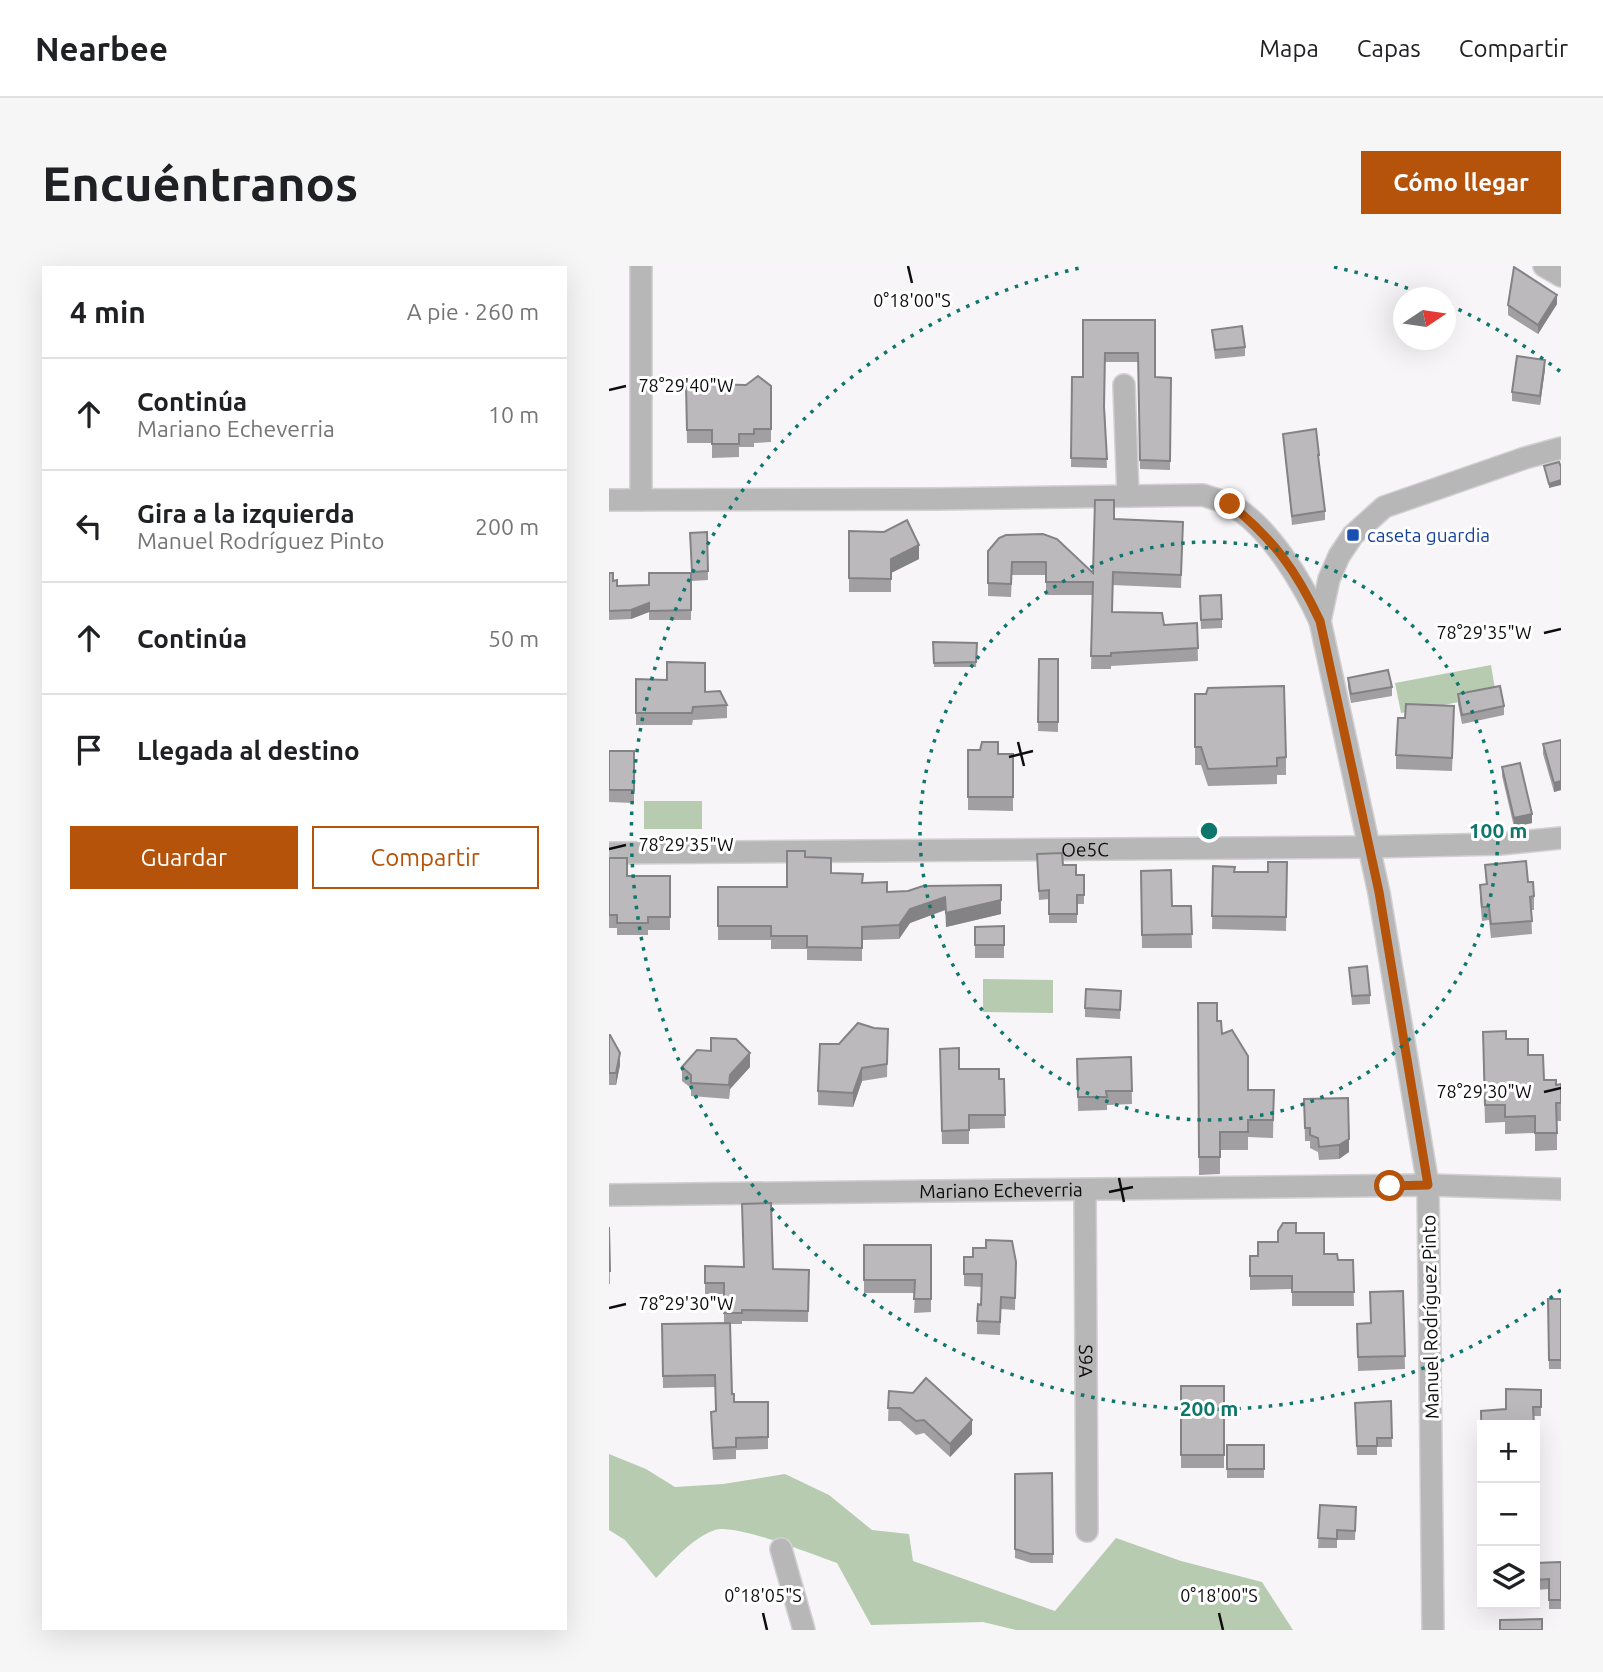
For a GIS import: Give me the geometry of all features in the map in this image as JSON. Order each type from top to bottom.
[{"type":"street","points":[[641,266],[641,500]]},
{"type":"street","points":[[1544,266],[1561,276]]},
{"type":"street","points":[[1124,385],[1128,496]]},
{"type":"street","name":"Manuel Rodríguez Pinto","points":[[1433,1630],[1428,1185],[1379,892],[1320,621],[1329,579],[1339,556],[1353,536],[1384,507],[1561,448]]},
{"type":"street","points":[[609,500],[1203,495],[1230,504],[1258,526],[1289,562],[1320,621]]},
{"type":"street","name":"Oe5C","points":[[609,853],[1369,847],[1500,844],[1561,838]]},
{"type":"street","name":"Mariano Echeverria","points":[[609,1195],[1428,1185],[1561,1189]]},
{"type":"street","name":"S9A","points":[[1086,1191],[1087,1531]]},
{"type":"street","points":[[781,1549],[804,1630]]},
{"type":"green space","points":[[1491,665],[1496,695],[1401,713],[1395,683]]},
{"type":"green space","points":[[644,801],[702,801],[702,829],[644,829]]},
{"type":"green space","points":[[983,979],[1053,980],[1053,1013],[983,1012]]},
{"type":"green space","points":[[609,1454],[646,1469],[675,1487],[723,1484],[785,1474],[829,1495],[872,1530],[909,1534],[913,1561],[1055,1611],[1116,1538],[1181,1561],[1262,1582],[1293,1630],[1016,1630],[983,1622],[871,1625],[837,1563],[757,1535],[725,1529],[715,1530],[699,1538],[656,1578],[625,1540],[609,1530]]},
{"type":"building","points":[[1514,267],[1557,295],[1538,325],[1508,305]]},
{"type":"building","points":[[1083,320],[1155,320],[1155,377],[1171,378],[1170,461],[1140,460],[1138,353],[1105,353],[1107,459],[1071,458],[1072,377],[1083,377]]},
{"type":"building","points":[[1242,326],[1245,347],[1215,350],[1212,330]]},
{"type":"building","points":[[1517,356],[1545,360],[1540,396],[1512,392]]},
{"type":"building","points":[[758,376],[771,386],[771,429],[754,429],[754,434],[739,434],[739,444],[712,444],[712,430],[687,430],[686,385],[690,385],[694,379],[703,384],[746,385]]},
{"type":"building","points":[[1316,429],[1325,511],[1292,516],[1283,434]]},
{"type":"building","points":[[1559,462],[1561,480],[1549,484],[1544,466]]},
{"type":"building","points":[[1095,500],[1114,500],[1114,519],[1183,522],[1181,575],[1113,572],[1112,612],[1162,613],[1164,625],[1197,623],[1198,648],[1091,656],[1093,582],[1046,582],[1046,562],[1012,562],[1011,584],[988,583],[988,551],[999,538],[1006,535],[1043,534],[1057,539],[1093,573]]},
{"type":"building","points":[[907,520],[919,545],[891,559],[891,579],[849,578],[849,531],[884,532]]},
{"type":"building","points":[[707,532],[708,571],[692,572],[690,533]]},
{"type":"building","points":[[609,573],[613,573],[613,581],[617,580],[617,586],[649,585],[649,573],[691,573],[691,610],[649,611],[649,603],[631,610],[609,611]]},
{"type":"building","points":[[1221,595],[1222,619],[1201,620],[1200,596]]},
{"type":"building","points":[[933,642],[977,643],[976,662],[934,663]]},
{"type":"building","points":[[1039,659],[1058,659],[1058,722],[1038,722]]},
{"type":"building","points":[[667,662],[705,663],[705,692],[720,691],[727,705],[693,707],[692,713],[636,713],[636,679],[667,680]]},
{"type":"building","points":[[1388,670],[1392,687],[1351,694],[1348,678]]},
{"type":"building","points":[[1284,686],[1286,757],[1277,758],[1277,766],[1208,769],[1201,747],[1195,747],[1195,694],[1206,694],[1208,688]]},
{"type":"building","points":[[1500,686],[1504,706],[1462,715],[1458,694]]},
{"type":"building","points":[[1406,704],[1454,706],[1452,758],[1396,755],[1398,718],[1405,718]]},
{"type":"building","points":[[1561,740],[1561,781],[1554,783],[1543,744]]},
{"type":"building","points":[[982,742],[998,742],[998,754],[1013,754],[1013,797],[968,797],[968,750],[980,750]]},
{"type":"building","points":[[609,751],[634,751],[634,790],[609,790]]},
{"type":"building","points":[[1520,763],[1532,814],[1514,818],[1502,767]]},
{"type":"building","points":[[787,851],[805,851],[805,857],[831,858],[831,873],[863,874],[862,883],[887,882],[887,892],[908,891],[923,886],[1001,885],[1001,900],[946,913],[945,897],[910,909],[899,925],[862,927],[862,948],[807,947],[807,936],[771,936],[771,926],[718,926],[718,887],[787,887]]},
{"type":"building","points":[[1062,853],[1063,865],[1076,865],[1076,875],[1084,875],[1084,895],[1077,895],[1077,914],[1049,914],[1049,890],[1039,891],[1037,854]]},
{"type":"building","points":[[609,858],[627,858],[627,876],[670,876],[670,917],[648,917],[648,923],[617,923],[617,915],[609,915]]},
{"type":"building","points":[[1526,861],[1528,882],[1533,882],[1534,896],[1530,897],[1532,921],[1491,924],[1489,907],[1482,907],[1480,885],[1487,884],[1485,865]]},
{"type":"building","points":[[1268,862],[1287,862],[1286,917],[1212,916],[1213,866],[1235,867],[1234,872],[1268,872]]},
{"type":"building","points":[[1171,870],[1172,906],[1191,906],[1192,934],[1142,935],[1141,871]]},
{"type":"building","points":[[1004,926],[1004,945],[975,945],[975,927]]},
{"type":"building","points":[[1367,966],[1370,995],[1352,996],[1349,968]]},
{"type":"building","points":[[1086,989],[1121,991],[1120,1010],[1085,1008]]},
{"type":"building","points":[[1198,1003],[1217,1003],[1217,1021],[1221,1021],[1222,1034],[1232,1030],[1248,1056],[1248,1090],[1274,1090],[1273,1120],[1248,1120],[1248,1132],[1220,1132],[1220,1157],[1199,1157]]},
{"type":"building","points":[[858,1023],[888,1029],[887,1064],[862,1068],[853,1093],[818,1091],[820,1044],[839,1044]]},
{"type":"building","points":[[1506,1031],[1506,1039],[1528,1039],[1528,1055],[1543,1055],[1544,1080],[1556,1080],[1556,1085],[1561,1084],[1561,1103],[1556,1103],[1557,1133],[1535,1133],[1535,1116],[1505,1117],[1505,1105],[1485,1105],[1483,1032]]},
{"type":"building","points":[[609,1035],[620,1053],[616,1073],[609,1073]]},
{"type":"building","points":[[711,1038],[736,1039],[750,1053],[730,1075],[729,1085],[691,1083],[691,1075],[682,1067],[697,1050],[711,1051]]},
{"type":"building","points":[[959,1048],[959,1069],[999,1069],[999,1079],[1004,1079],[1005,1115],[969,1115],[969,1130],[942,1131],[940,1049]]},
{"type":"building","points":[[1131,1057],[1132,1091],[1106,1091],[1107,1097],[1078,1097],[1077,1059]]},
{"type":"building","points":[[1348,1098],[1349,1139],[1339,1145],[1319,1147],[1318,1138],[1310,1135],[1310,1128],[1305,1128],[1304,1099]]},
{"type":"building","points":[[771,1203],[773,1269],[809,1270],[808,1311],[742,1310],[742,1313],[724,1313],[724,1283],[705,1283],[705,1266],[744,1267],[742,1204]]},
{"type":"building","points":[[1283,1223],[1296,1223],[1296,1233],[1324,1233],[1324,1254],[1337,1254],[1338,1260],[1353,1260],[1354,1292],[1292,1292],[1292,1276],[1250,1276],[1250,1256],[1258,1256],[1258,1242],[1278,1242],[1278,1231]]},
{"type":"building","points":[[986,1240],[1012,1241],[1016,1262],[1015,1298],[1001,1297],[1000,1322],[977,1321],[978,1304],[981,1305],[982,1274],[964,1274],[964,1257],[973,1257],[973,1248],[986,1248]]},
{"type":"building","points":[[864,1245],[931,1245],[931,1299],[914,1299],[915,1280],[864,1280]]},
{"type":"building","points":[[1403,1291],[1405,1356],[1358,1357],[1357,1324],[1371,1323],[1370,1292]]},
{"type":"building","points":[[1548,1299],[1561,1299],[1561,1360],[1549,1360]]},
{"type":"building","points":[[730,1323],[734,1402],[768,1402],[768,1437],[736,1438],[736,1447],[713,1448],[711,1412],[716,1411],[715,1375],[663,1376],[662,1324]]},
{"type":"building","points":[[926,1378],[972,1420],[950,1444],[924,1420],[916,1421],[900,1408],[888,1408],[889,1391],[913,1393]]},
{"type":"building","points":[[1181,1386],[1224,1386],[1224,1455],[1181,1455]]},
{"type":"building","points":[[1506,1389],[1541,1390],[1541,1407],[1533,1407],[1534,1420],[1481,1420],[1481,1411],[1506,1409]]},
{"type":"building","points":[[1391,1401],[1392,1438],[1377,1438],[1377,1446],[1357,1446],[1355,1403]]},
{"type":"building","points":[[1227,1445],[1264,1445],[1264,1469],[1227,1469]]},
{"type":"building","points":[[1052,1473],[1053,1554],[1031,1554],[1015,1549],[1015,1474]]},
{"type":"building","points":[[1320,1505],[1356,1507],[1355,1531],[1337,1530],[1337,1539],[1318,1538]]},
{"type":"building","points":[[1561,1562],[1561,1600],[1549,1600],[1549,1579],[1540,1580],[1540,1563]]},
{"type":"building","points":[[1542,1619],[1542,1630],[1500,1630],[1500,1620]]},
{"type":"place","name":"caseta guardia","points":[[1353,535]]},
{"type":"route","points":[[1230,504],[1258,526],[1289,562],[1320,621],[1379,892],[1428,1185],[1390,1186]]}]
